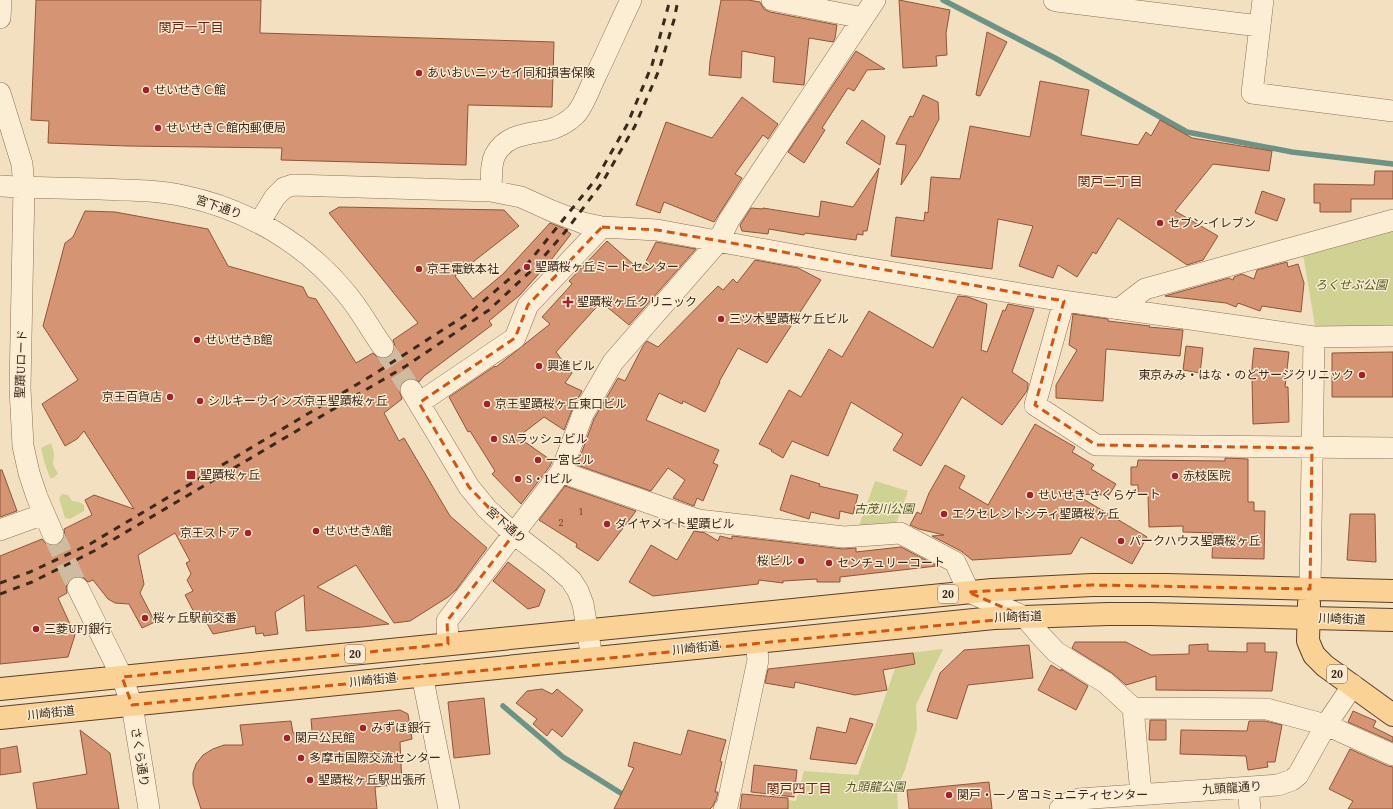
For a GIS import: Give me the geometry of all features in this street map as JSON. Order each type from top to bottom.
[{"type":"main road","name":"20","points":[[0,689],[969,592],[1050,586],[1167,585],[1393,590]]},
{"type":"main road","name":"20","points":[[1310,589],[1307,617],[1308,642],[1314,655],[1325,666],[1393,715]]},
{"type":"main road","name":"川崎街道","points":[[0,718],[994,618],[1108,614],[1393,620]]},
{"type":"street","points":[[0,18],[1,0]]},
{"type":"street","points":[[491,191],[492,167],[495,155],[502,145],[512,138],[524,134],[549,130],[563,125],[575,115],[586,97],[631,0]]},
{"type":"street","points":[[772,0],[863,18]]},
{"type":"street","points":[[448,644],[447,621],[561,472],[583,414],[613,362],[718,242],[729,220],[875,0]]},
{"type":"street","points":[[1054,0],[1259,26]]},
{"type":"street","points":[[1263,0],[1252,93],[1393,111]]},
{"type":"street","name":"聖蹟Uロード","points":[[0,93],[22,164],[24,188],[20,409],[22,446],[35,491],[54,534]]},
{"type":"street","points":[[259,223],[275,197],[284,188],[293,185],[491,191],[521,197],[583,223],[657,230],[853,266],[1064,301],[1314,337],[1393,336]]},
{"type":"street","name":"宮下通り","points":[[0,186],[24,188],[139,190],[184,196],[216,204],[259,223],[281,235],[304,252],[345,291],[383,347]]},
{"type":"street","points":[[1119,309],[1145,289],[1393,220]]},
{"type":"street","name":"宮下通り","points":[[592,658],[583,604],[578,591],[571,580],[514,534],[487,509],[469,487],[415,397],[514,338],[528,306],[602,226]]},
{"type":"street","points":[[1064,301],[1035,405],[1096,445],[1393,448]]},
{"type":"street","points":[[1310,589],[1314,337]]},
{"type":"street","points":[[561,472],[698,520],[844,537],[900,533],[955,562],[969,592],[1025,617],[1056,652],[1106,683],[1133,708],[1141,794]]},
{"type":"street","points":[[0,530],[44,514]]},
{"type":"street","points":[[78,588],[122,677],[132,705]]},
{"type":"street","points":[[724,809],[727,807],[758,660],[756,642]]},
{"type":"street","points":[[422,675],[449,809]]},
{"type":"street","name":"九頭龍通り","points":[[1060,809],[1068,803],[1079,800],[1141,794],[1248,788],[1278,785],[1292,780],[1298,775],[1326,725],[1353,685]]},
{"type":"street","name":"さくら通り","points":[[132,705],[149,809]]},
{"type":"street","points":[[1133,708],[1267,709],[1326,725],[1393,756]]},
{"type":"street","points":[[1248,788],[1250,809]]},
{"type":"highlighted area","points":[[602,227],[657,230],[1064,301],[1035,405],[1096,445],[1312,448],[1310,589],[1092,585],[968,592],[1025,617],[132,705],[122,677],[448,644],[447,621],[514,534],[469,487],[419,403],[515,338],[528,305]]},
{"type":"green space","name":"ろくせぶ公園","points":[[1393,230],[1393,327],[1315,326],[1303,254]]},
{"type":"green space","points":[[51,443],[54,453],[53,464],[58,474],[53,478],[50,478],[41,448]]},
{"type":"green space","name":"古茂川公園","points":[[875,481],[908,491],[895,526],[859,526]]},
{"type":"green space","points":[[62,494],[68,495],[72,501],[79,502],[84,505],[84,511],[70,519],[65,518],[59,498]]},
{"type":"green space","name":"九頭龍公園","points":[[943,649],[916,705],[917,729],[905,770],[897,787],[898,809],[764,809],[766,797],[796,801],[804,771],[858,775],[900,654]]},
{"type":"building","points":[[36,0],[261,0],[260,33],[554,42],[552,107],[468,105],[466,165],[281,160],[282,148],[127,146],[48,143],[49,121],[31,120]]},
{"type":"building","points":[[721,0],[748,0],[760,2],[764,9],[770,12],[837,25],[835,38],[833,42],[809,38],[804,85],[773,82],[775,57],[742,51],[741,78],[709,75],[710,61]]},
{"type":"building","points":[[899,0],[950,10],[946,33],[947,55],[936,56],[937,66],[903,68]]},
{"type":"building","points":[[987,32],[1007,42],[980,96],[976,95]]},
{"type":"building","points":[[856,51],[885,69],[867,70],[854,91],[848,88],[822,128],[825,130],[804,163],[788,152]]},
{"type":"building","points":[[1040,81],[1089,90],[1081,135],[1138,145],[1146,132],[1151,136],[1160,120],[1192,138],[1272,151],[1269,171],[1213,164],[1175,211],[1218,236],[1203,260],[1187,265],[1118,218],[1096,254],[1093,252],[1077,277],[1058,265],[1053,278],[1019,266],[1033,226],[998,219],[992,269],[891,256],[896,217],[924,221],[925,212],[928,213],[931,177],[960,179],[970,126],[1030,137]]},
{"type":"building","points":[[923,95],[938,102],[939,119],[920,156],[901,185],[906,145],[896,144],[910,116],[913,117]]},
{"type":"building","points":[[742,97],[778,124],[768,139],[763,135],[735,174],[742,178],[714,222],[664,202],[660,213],[636,205],[666,122],[712,138]]},
{"type":"building","points":[[862,120],[885,136],[880,165],[846,143]]},
{"type":"building","points":[[879,168],[867,231],[863,231],[863,235],[857,234],[856,240],[805,233],[804,235],[769,229],[768,234],[742,231],[740,225],[751,208],[763,208],[819,217],[821,201],[853,207]]},
{"type":"building","points":[[1375,171],[1393,171],[1393,199],[1351,199],[1351,212],[1320,212],[1320,203],[1314,203],[1314,184],[1374,185]]},
{"type":"building","points":[[1262,191],[1285,199],[1277,221],[1255,213]]},
{"type":"building","points":[[339,207],[504,210],[519,226],[455,276],[473,299],[503,274],[550,223],[563,228],[571,234],[551,260],[520,295],[489,321],[492,325],[424,376],[419,382],[416,379],[411,378],[405,380],[400,385],[399,390],[402,399],[384,413],[399,441],[404,438],[450,516],[487,548],[456,590],[448,597],[410,621],[394,623],[356,565],[317,587],[389,624],[306,631],[304,595],[275,612],[278,634],[264,636],[263,633],[256,634],[255,626],[213,634],[203,616],[197,618],[185,595],[193,591],[187,580],[191,574],[186,563],[190,561],[175,533],[138,555],[144,584],[140,593],[155,622],[142,628],[129,604],[115,603],[108,599],[93,580],[88,582],[79,576],[73,577],[68,582],[66,588],[67,593],[58,598],[75,635],[68,657],[0,664],[0,556],[42,539],[46,544],[51,546],[58,545],[65,536],[64,529],[92,515],[85,500],[94,495],[134,509],[84,431],[77,439],[65,446],[42,404],[78,380],[43,326],[65,243],[73,237],[85,211],[115,212],[208,229],[228,266],[303,287],[308,297],[316,299],[356,363],[373,353],[378,358],[384,359],[390,357],[394,352],[395,346],[393,340],[418,323],[329,213]]},
{"type":"building","points":[[607,241],[641,271],[656,242],[696,249],[629,325],[601,302],[556,352],[572,373],[565,383],[582,391],[564,430],[544,417],[518,437],[552,461],[550,466],[521,504],[492,474],[495,471],[470,431],[468,432],[449,397],[495,366],[496,367],[550,324],[542,317],[572,284],[569,281]]},
{"type":"building","points":[[755,260],[798,268],[821,280],[767,363],[738,348],[719,382],[705,412],[683,401],[682,404],[659,393],[646,420],[719,450],[713,463],[718,465],[703,501],[697,498],[694,506],[673,498],[685,480],[668,468],[651,491],[577,465],[594,419],[618,378],[625,381],[647,341],[658,347],[718,286],[723,290],[733,279],[737,283]]},
{"type":"building","points":[[1287,262],[1288,267],[1298,264],[1304,283],[1301,312],[1262,306],[1260,311],[1238,303],[1236,307],[1226,303],[1165,296],[1229,278],[1233,280],[1234,277],[1242,274],[1254,279],[1257,270]]},
{"type":"building","points":[[958,296],[968,297],[987,304],[981,350],[987,352],[1003,310],[1005,311],[1008,304],[1034,309],[1012,372],[1028,383],[1027,391],[1002,425],[962,397],[921,466],[893,450],[903,434],[851,402],[828,456],[792,441],[783,458],[771,451],[772,450],[759,444],[789,390],[801,397],[829,349],[842,357],[869,311],[933,348]]},
{"type":"building","points":[[1073,314],[1108,319],[1108,321],[1150,326],[1149,327],[1183,330],[1180,356],[1106,349],[1103,401],[1056,398],[1056,385],[1077,350],[1069,345]]},
{"type":"building","points":[[1186,346],[1203,348],[1200,373],[1183,370]]},
{"type":"building","points":[[1254,348],[1289,352],[1285,387],[1288,387],[1289,422],[1253,424],[1251,377]]},
{"type":"building","name":"東京みみ・はな・のどサージクリニック","points":[[1393,352],[1393,397],[1332,397],[1332,353]]},
{"type":"building","points":[[1035,424],[1075,447],[1072,452],[1094,465],[1091,469],[1116,484],[1109,495],[1075,494],[1147,537],[1132,564],[1081,537],[1071,554],[972,560],[961,551],[932,536],[944,535],[919,529],[910,525],[917,512],[921,514],[929,493],[945,465],[965,476],[959,488],[988,505]]},
{"type":"building","points":[[1225,458],[1248,459],[1248,502],[1254,502],[1254,511],[1265,511],[1264,559],[1212,558],[1213,533],[1183,532],[1183,526],[1149,527],[1148,495],[1138,495],[1138,485],[1131,485],[1131,467],[1137,467],[1138,460],[1225,461]]},
{"type":"building","points":[[0,470],[2,470],[17,511],[0,517]]},
{"type":"building","points":[[791,475],[820,484],[819,486],[858,495],[853,514],[840,511],[839,519],[811,512],[809,519],[780,510]]},
{"type":"building","points":[[565,486],[636,511],[598,561],[576,547],[577,544],[539,520]]},
{"type":"building","points":[[1350,514],[1375,514],[1376,562],[1347,560]]},
{"type":"building","points":[[694,531],[705,533],[718,541],[720,536],[732,539],[732,536],[843,549],[856,548],[856,552],[901,547],[937,566],[840,577],[840,582],[817,582],[817,579],[783,581],[783,583],[759,580],[758,584],[653,596],[629,582],[651,545],[677,560]]},
{"type":"building","points":[[508,562],[545,590],[539,606],[528,609],[493,581]]},
{"type":"building","points":[[1075,642],[1126,642],[1151,655],[1189,654],[1189,645],[1208,644],[1208,651],[1247,652],[1247,643],[1265,643],[1265,652],[1277,652],[1272,691],[1156,690],[1156,676],[1126,685],[1112,673],[1072,648]]},
{"type":"building","points":[[1029,645],[1033,678],[968,685],[957,719],[927,711],[940,673],[964,650]]},
{"type":"building","points":[[913,653],[915,664],[883,670],[887,690],[855,695],[795,682],[794,688],[765,683],[768,669]]},
{"type":"building","points":[[1051,665],[1061,671],[1061,669],[1088,686],[1076,710],[1038,690]]},
{"type":"building","points":[[542,689],[552,694],[557,689],[583,710],[562,737],[552,729],[547,736],[533,724],[537,719],[516,703],[527,691]]},
{"type":"building","points":[[484,698],[490,754],[454,758],[448,702]]},
{"type":"building","points":[[400,710],[408,714],[412,739],[400,742],[402,784],[375,787],[377,809],[201,809],[193,784],[193,773],[196,764],[203,755],[213,749],[224,745],[243,745],[240,725],[291,721],[293,733],[312,731],[311,719]]},
{"type":"building","points":[[1353,711],[1376,721],[1373,727],[1393,737],[1393,742],[1348,722]]},
{"type":"building","points":[[850,718],[873,724],[856,764],[810,759],[817,727],[846,733]]},
{"type":"building","points":[[1150,720],[1166,720],[1166,740],[1149,740]]},
{"type":"building","points":[[1249,721],[1265,721],[1282,725],[1275,762],[1267,762],[1268,767],[1248,770],[1246,756],[1180,754],[1181,730],[1247,731]]},
{"type":"building","points":[[80,730],[110,753],[119,809],[37,809],[33,783],[87,774]]},
{"type":"building","points":[[688,730],[726,740],[720,761],[722,762],[715,792],[718,792],[712,807],[710,809],[614,809],[634,768],[628,766],[634,742],[681,755]]},
{"type":"building","points":[[17,746],[21,772],[0,775],[0,749]]},
{"type":"building","points":[[1350,749],[1393,767],[1393,809],[1348,809],[1353,801],[1329,789]]},
{"type":"building","points":[[754,765],[797,770],[794,797],[751,792]]},
{"type":"building","name":"関戸・一ノ宮コミュニティセンター","points":[[989,782],[992,809],[909,809],[907,790]]},
{"type":"building","points":[[742,794],[788,798],[788,809],[740,809]]},
{"type":"waterway","points":[[943,0],[1055,58],[1187,132],[1292,152],[1393,164]]},
{"type":"waterway","points":[[503,706],[563,757],[627,797]]},
{"type":"tunnel","points":[[383,347],[411,390]]},
{"type":"tunnel","points":[[53,534],[78,588]]},
{"type":"railway","points":[[0,583],[30,572],[90,544],[371,376],[472,311],[529,262],[596,179],[627,125],[652,65],[670,0]]},
{"type":"railway","points":[[0,594],[32,582],[94,551],[406,366],[489,310],[534,268],[565,232],[602,183],[635,126],[659,70],[674,20],[678,0]]},
{"type":"place","name":"あいおいニッセイ同和損害保険","points":[[419,73]]},
{"type":"place","name":"せいせきＣ館","points":[[146,90]]},
{"type":"place","name":"せいせきＣ館内郵便局","points":[[158,128]]},
{"type":"place","name":"セブン-イレブン","points":[[1160,223]]},
{"type":"place","name":"聖蹟桜ヶ丘ミートセンター","points":[[527,267]]},
{"type":"place","name":"京王電鉄本社","points":[[419,269]]},
{"type":"place","name":"聖蹟桜ヶ丘クリニック","points":[[568,302]]},
{"type":"place","name":"三ツ木聖蹟桜ケ丘ビル","points":[[721,319]]},
{"type":"place","name":"せいせきB館","points":[[197,340]]},
{"type":"place","name":"興進ビル","points":[[539,366]]},
{"type":"place","name":"東京みみ・はな・のどサージクリニック","points":[[1362,375]]},
{"type":"place","name":"京王百貨店","points":[[170,397]]},
{"type":"place","name":"シルキーウインズ京王聖蹟桜ヶ丘","points":[[200,401]]},
{"type":"place","name":"京王聖蹟桜ヶ丘東口ビル","points":[[487,404]]},
{"type":"place","name":"SAラッシュビル","points":[[494,439]]},
{"type":"place","name":"一宮ビル","points":[[538,460]]},
{"type":"place","name":"聖蹟桜ヶ丘","points":[[191,475]]},
{"type":"place","name":"赤枝医院","points":[[1175,476]]},
{"type":"place","name":"S・Iビル","points":[[518,479]]},
{"type":"place","name":"せいせき さくらゲート","points":[[1030,495]]},
{"type":"place","name":"エクセレントシティ聖蹟桜ヶ丘","points":[[944,514]]},
{"type":"place","name":"ダイヤメイト聖蹟ビル","points":[[607,524]]},
{"type":"place","name":"せいせきA館","points":[[316,531]]},
{"type":"place","name":"京王ストア","points":[[248,533]]},
{"type":"place","name":"パークハウス聖蹟桜ヶ丘","points":[[1121,541]]},
{"type":"place","name":"桜ビル","points":[[801,561]]},
{"type":"place","name":"センチュリーコート","points":[[829,563]]},
{"type":"place","name":"桜ヶ丘駅前交番","points":[[145,618]]},
{"type":"place","name":"三菱UFJ銀行","points":[[36,629]]},
{"type":"place","name":"みずほ銀行","points":[[363,728]]},
{"type":"place","name":"関戸公民館","points":[[287,738]]},
{"type":"place","name":"多摩市国際交流センター","points":[[301,758]]},
{"type":"place","name":"聖蹟桜ヶ丘駅出張所","points":[[310,780]]},
{"type":"place","name":"関戸・一ノ宮コミュニティセンター","points":[[949,795]]},
{"type":"district","name":"関戸一丁目","points":[[191,27]]},
{"type":"district","name":"関戸二丁目","points":[[1110,181]]},
{"type":"district","name":"関戸四丁目","points":[[799,788]]}]
